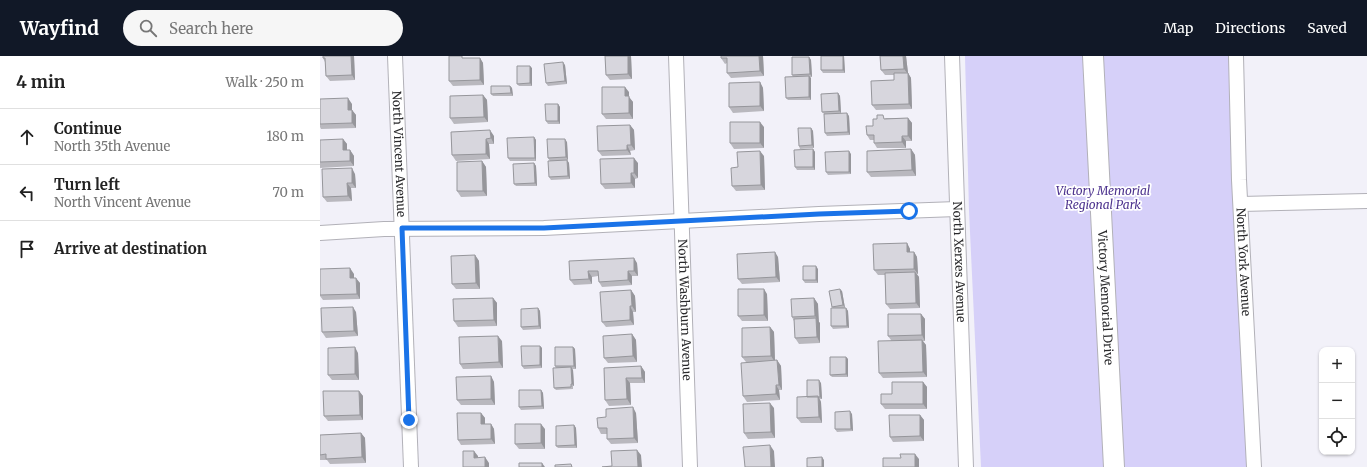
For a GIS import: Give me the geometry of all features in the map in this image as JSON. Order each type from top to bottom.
[{"type":"street","name":"North Vincent Avenue","points":[[395,56],[411,467]]},
{"type":"street","name":"North Washburn Avenue","points":[[676,56],[690,467]]},
{"type":"street","name":"North Xerxes Avenue","points":[[952,56],[966,467]]},
{"type":"street","name":"Victory Memorial Drive","points":[[1093,56],[1114,467]]},
{"type":"street","name":"North York Avenue","points":[[1236,56],[1239,180],[1254,467]]},
{"type":"street","points":[[1241,204],[1367,201]]},
{"type":"street","points":[[320,233],[402,228],[544,228],[819,214],[957,209]]},
{"type":"green space","name":"Victory Memorial Regional Park","points":[[965,56],[1231,56],[1248,467],[981,467],[969,211]]},
{"type":"building","points":[[323,56],[351,56],[352,75],[326,76],[325,58],[323,58]]},
{"type":"building","points":[[449,56],[480,58],[480,80],[449,81]]},
{"type":"building","points":[[605,56],[628,56],[628,74],[606,75]]},
{"type":"building","points":[[721,56],[759,56],[760,71],[727,73],[727,58],[721,58]]},
{"type":"building","points":[[821,56],[843,56],[843,70],[821,70]]},
{"type":"building","points":[[880,56],[903,56],[904,69],[881,70]]},
{"type":"building","points":[[792,57],[809,57],[810,74],[792,75]]},
{"type":"building","points":[[563,62],[565,81],[546,83],[544,64]]},
{"type":"building","points":[[517,66],[530,66],[530,83],[517,84]]},
{"type":"building","points":[[894,73],[908,73],[909,104],[872,105],[871,81],[894,80]]},
{"type":"building","points":[[809,76],[809,97],[786,98],[785,77]]},
{"type":"building","points":[[760,82],[760,106],[729,107],[729,83]]},
{"type":"building","points":[[491,86],[510,86],[511,93],[491,94]]},
{"type":"building","points":[[602,87],[625,87],[625,96],[629,96],[629,113],[602,114]]},
{"type":"building","points":[[838,93],[839,111],[822,112],[821,94]]},
{"type":"building","points":[[483,95],[484,117],[450,118],[450,96]]},
{"type":"building","points":[[348,98],[348,110],[352,110],[352,123],[320,124],[320,99]]},
{"type":"building","points":[[545,104],[558,104],[558,121],[546,121]]},
{"type":"building","points":[[847,113],[848,132],[825,133],[824,114]]},
{"type":"building","points":[[877,115],[883,115],[884,119],[908,118],[908,136],[902,136],[902,142],[874,143],[874,135],[867,135],[866,126],[873,126],[873,119],[877,119]]},
{"type":"building","points":[[730,122],[760,122],[760,143],[730,143]]},
{"type":"building","points":[[630,125],[631,145],[627,145],[627,150],[598,151],[597,126]]},
{"type":"building","points":[[798,128],[811,128],[812,145],[799,146]]},
{"type":"building","points":[[490,130],[491,138],[486,139],[486,154],[452,155],[451,132]]},
{"type":"building","points":[[534,137],[535,158],[508,158],[507,138]]},
{"type":"building","points":[[343,139],[343,150],[350,150],[350,161],[320,162],[320,140]]},
{"type":"building","points":[[547,139],[565,139],[566,157],[548,158]]},
{"type":"building","points":[[813,149],[813,167],[795,167],[794,150]]},
{"type":"building","points":[[911,149],[912,170],[867,172],[867,151]]},
{"type":"building","points":[[760,151],[761,185],[732,186],[731,168],[738,167],[737,152]]},
{"type":"building","points":[[849,151],[849,172],[826,172],[825,152]]},
{"type":"building","points":[[634,158],[634,173],[631,173],[631,183],[601,184],[600,159]]},
{"type":"building","points":[[567,160],[568,176],[549,177],[548,161]]},
{"type":"building","points":[[482,161],[483,191],[457,191],[457,162]]},
{"type":"building","points":[[534,163],[535,183],[514,184],[513,164]]},
{"type":"building","points":[[352,168],[352,183],[347,183],[348,196],[323,197],[322,169]]},
{"type":"building","points":[[907,243],[907,252],[914,252],[914,269],[874,270],[873,244]]},
{"type":"building","points":[[775,252],[776,277],[738,279],[737,254]]},
{"type":"building","points":[[475,255],[476,283],[452,284],[451,256]]},
{"type":"building","points":[[634,258],[634,271],[628,271],[628,280],[599,282],[598,271],[588,271],[589,279],[570,280],[569,261]]},
{"type":"building","points":[[803,266],[816,266],[816,280],[803,280]]},
{"type":"building","points":[[350,268],[350,278],[356,278],[357,294],[320,295],[320,269]]},
{"type":"building","points":[[915,272],[916,303],[886,304],[885,273]]},
{"type":"building","points":[[738,289],[764,289],[764,315],[738,316]]},
{"type":"building","points":[[840,289],[843,305],[832,307],[829,291]]},
{"type":"building","points":[[631,290],[632,306],[630,306],[630,320],[602,322],[600,292]]},
{"type":"building","points":[[493,298],[494,320],[454,321],[453,299]]},
{"type":"building","points":[[814,298],[815,316],[792,317],[791,299]]},
{"type":"building","points":[[353,307],[354,331],[322,332],[321,308]]},
{"type":"building","points":[[538,308],[539,326],[521,327],[521,309]]},
{"type":"building","points":[[831,308],[846,308],[847,326],[831,326]]},
{"type":"building","points":[[888,314],[921,314],[922,335],[888,336]]},
{"type":"building","points":[[816,318],[817,337],[795,338],[794,319]]},
{"type":"building","points":[[770,327],[771,356],[742,357],[742,328]]},
{"type":"building","points":[[632,334],[633,356],[604,358],[603,336]]},
{"type":"building","points":[[498,336],[499,362],[460,364],[459,337]]},
{"type":"building","points":[[922,340],[923,372],[879,373],[878,341]]},
{"type":"building","points":[[521,346],[540,346],[540,365],[522,366]]},
{"type":"building","points":[[355,347],[355,374],[328,375],[328,348]]},
{"type":"building","points":[[555,347],[573,347],[574,366],[555,366]]},
{"type":"building","points":[[830,357],[846,357],[846,374],[830,375]]},
{"type":"building","points":[[777,360],[779,385],[776,385],[776,394],[743,396],[741,363]]},
{"type":"building","points":[[641,366],[642,378],[626,378],[627,399],[605,400],[604,368]]},
{"type":"building","points":[[571,367],[571,387],[554,388],[553,368]]},
{"type":"building","points":[[491,376],[491,399],[457,400],[456,377]]},
{"type":"building","points":[[807,380],[819,380],[820,397],[807,397]]},
{"type":"building","points":[[892,382],[923,382],[923,404],[881,404],[881,394],[892,394]]},
{"type":"building","points":[[519,390],[541,390],[542,406],[519,407]]},
{"type":"building","points":[[323,391],[359,391],[360,415],[324,416]]},
{"type":"building","points":[[818,396],[819,417],[797,418],[797,397]]},
{"type":"building","points":[[770,403],[771,432],[744,433],[743,404]]},
{"type":"building","points":[[633,407],[634,438],[607,439],[607,428],[598,428],[597,418],[606,417],[606,409]]},
{"type":"building","points":[[850,411],[851,429],[835,429],[835,412]]},
{"type":"building","points":[[457,413],[481,413],[481,424],[491,424],[491,439],[458,440]]},
{"type":"building","points":[[889,415],[920,415],[920,436],[890,437]]},
{"type":"building","points":[[515,424],[541,424],[541,443],[515,444]]},
{"type":"building","points":[[574,425],[575,445],[556,446],[556,426]]},
{"type":"building","points":[[361,433],[362,457],[326,459],[326,454],[320,455],[320,435]]},
{"type":"building","points":[[770,445],[771,467],[745,467],[743,447]]},
{"type":"building","points":[[637,450],[638,467],[602,467],[612,466],[611,451]]},
{"type":"building","points":[[463,451],[474,451],[474,458],[485,457],[485,467],[463,467]]},
{"type":"building","points":[[900,454],[915,454],[915,467],[883,467],[883,458],[901,458]]},
{"type":"building","points":[[822,457],[822,467],[807,467],[807,458]]},
{"type":"building","points":[[519,463],[542,463],[542,467],[519,467]]},
{"type":"building","points":[[571,464],[572,467],[555,467],[555,465]]},
{"type":"route","points":[[409,420],[402,228],[544,228],[664,221],[909,211]]}]
